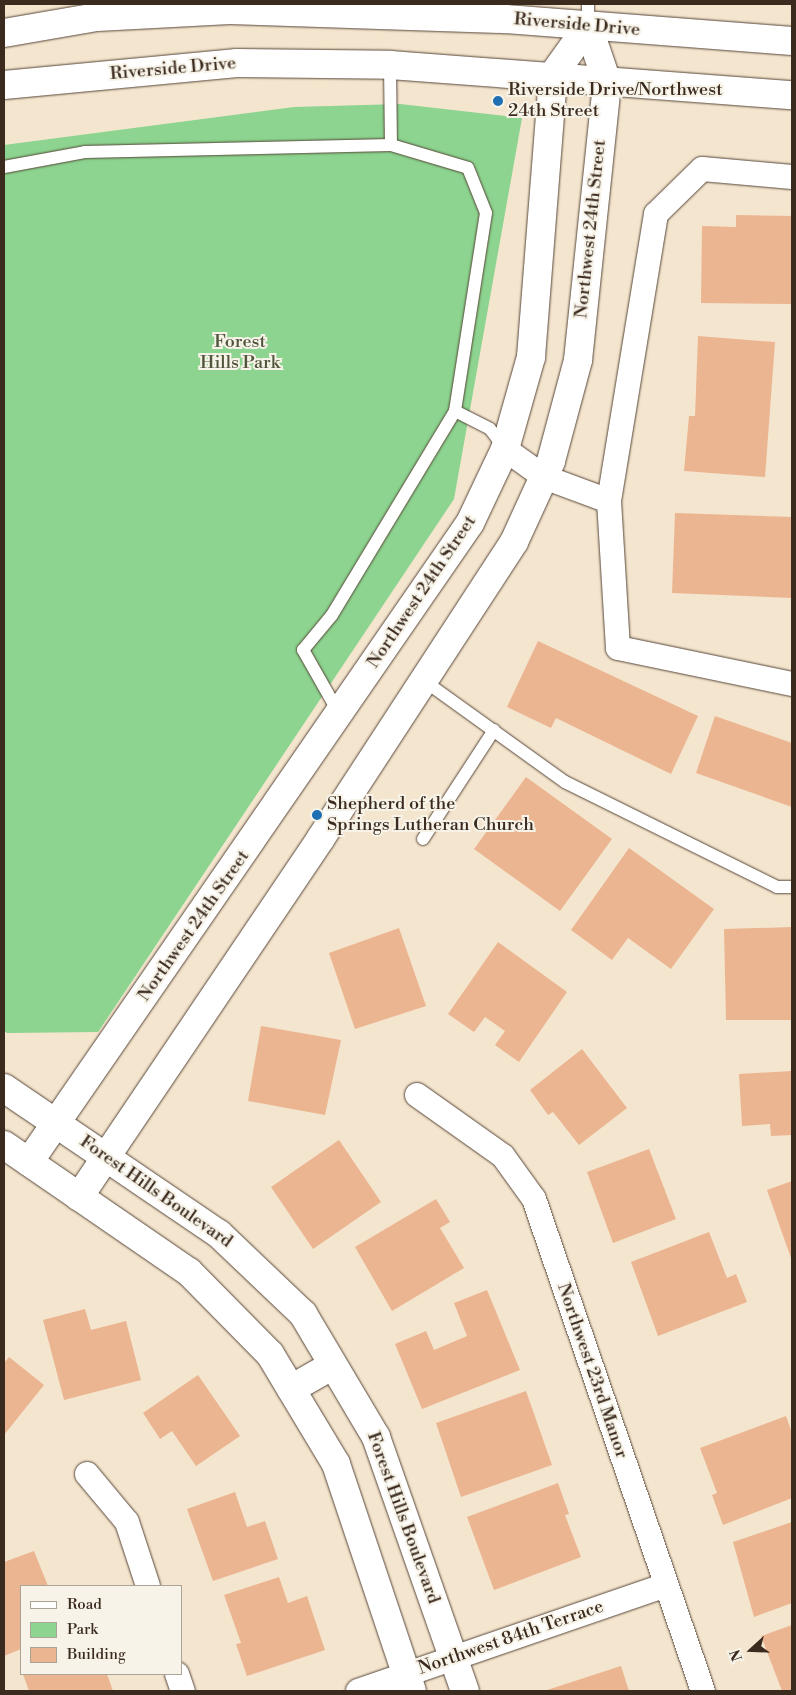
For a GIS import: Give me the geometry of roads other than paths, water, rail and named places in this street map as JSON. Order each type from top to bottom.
[{"type":"street","name":"Riverside Drive","points":[[4,33],[97,18],[230,10],[509,11],[588,15],[792,41]]},
{"type":"street","points":[[553,75],[588,15]]},
{"type":"street","name":"Northwest 24th Street","points":[[79,1197],[514,542],[544,477],[578,360],[606,82],[588,15]]},
{"type":"street","name":"Riverside Drive","points":[[4,85],[237,63],[390,65],[553,75],[606,82],[792,95]]},
{"type":"street","name":"Northwest 24th Street","points":[[29,1162],[340,715],[470,523],[505,449],[531,357],[553,75]]},
{"type":"street","points":[[792,176],[702,169],[656,214],[609,501],[618,648],[792,684]]},
{"type":"street","points":[[505,449],[544,477],[609,501]]},
{"type":"street","name":"Forest Hills Boulevard","points":[[4,1088],[57,1122],[219,1234],[265,1275],[303,1314],[376,1438],[465,1691]]},
{"type":"street","name":"Northwest 23rd Manor","points":[[417,1095],[503,1156],[534,1199],[665,1585],[703,1691]]},
{"type":"street","points":[[4,1145],[189,1272],[270,1354],[336,1464],[409,1683]]},
{"type":"street","points":[[291,1389],[333,1364]]},
{"type":"street","points":[[87,1474],[126,1522],[148,1585]]},
{"type":"street","name":"Northwest 84th Terrace","points":[[358,1691],[409,1683],[453,1658],[665,1585]]},
{"type":"street","points":[[177,1675],[183,1691]]},
{"type":"lane","points":[[390,65],[390,145]]},
{"type":"lane","points":[[4,167],[85,152],[390,145],[468,168],[486,213],[455,411],[332,616],[303,650],[340,715]]},
{"type":"lane","points":[[455,411],[490,429],[505,449]]},
{"type":"lane","points":[[423,680],[565,782],[776,887],[792,887]]},
{"type":"lane","points":[[423,839],[494,730]]},
{"type":"place","name":"Riverside Drive/Northwest 24th Street","points":[[498,101]]},
{"type":"place","name":"Shepherd of the Springs Lutheran Church","points":[[317,815]]},
{"type":"park label","name":"Forest Hills Park","points":[[240,353]]}]
